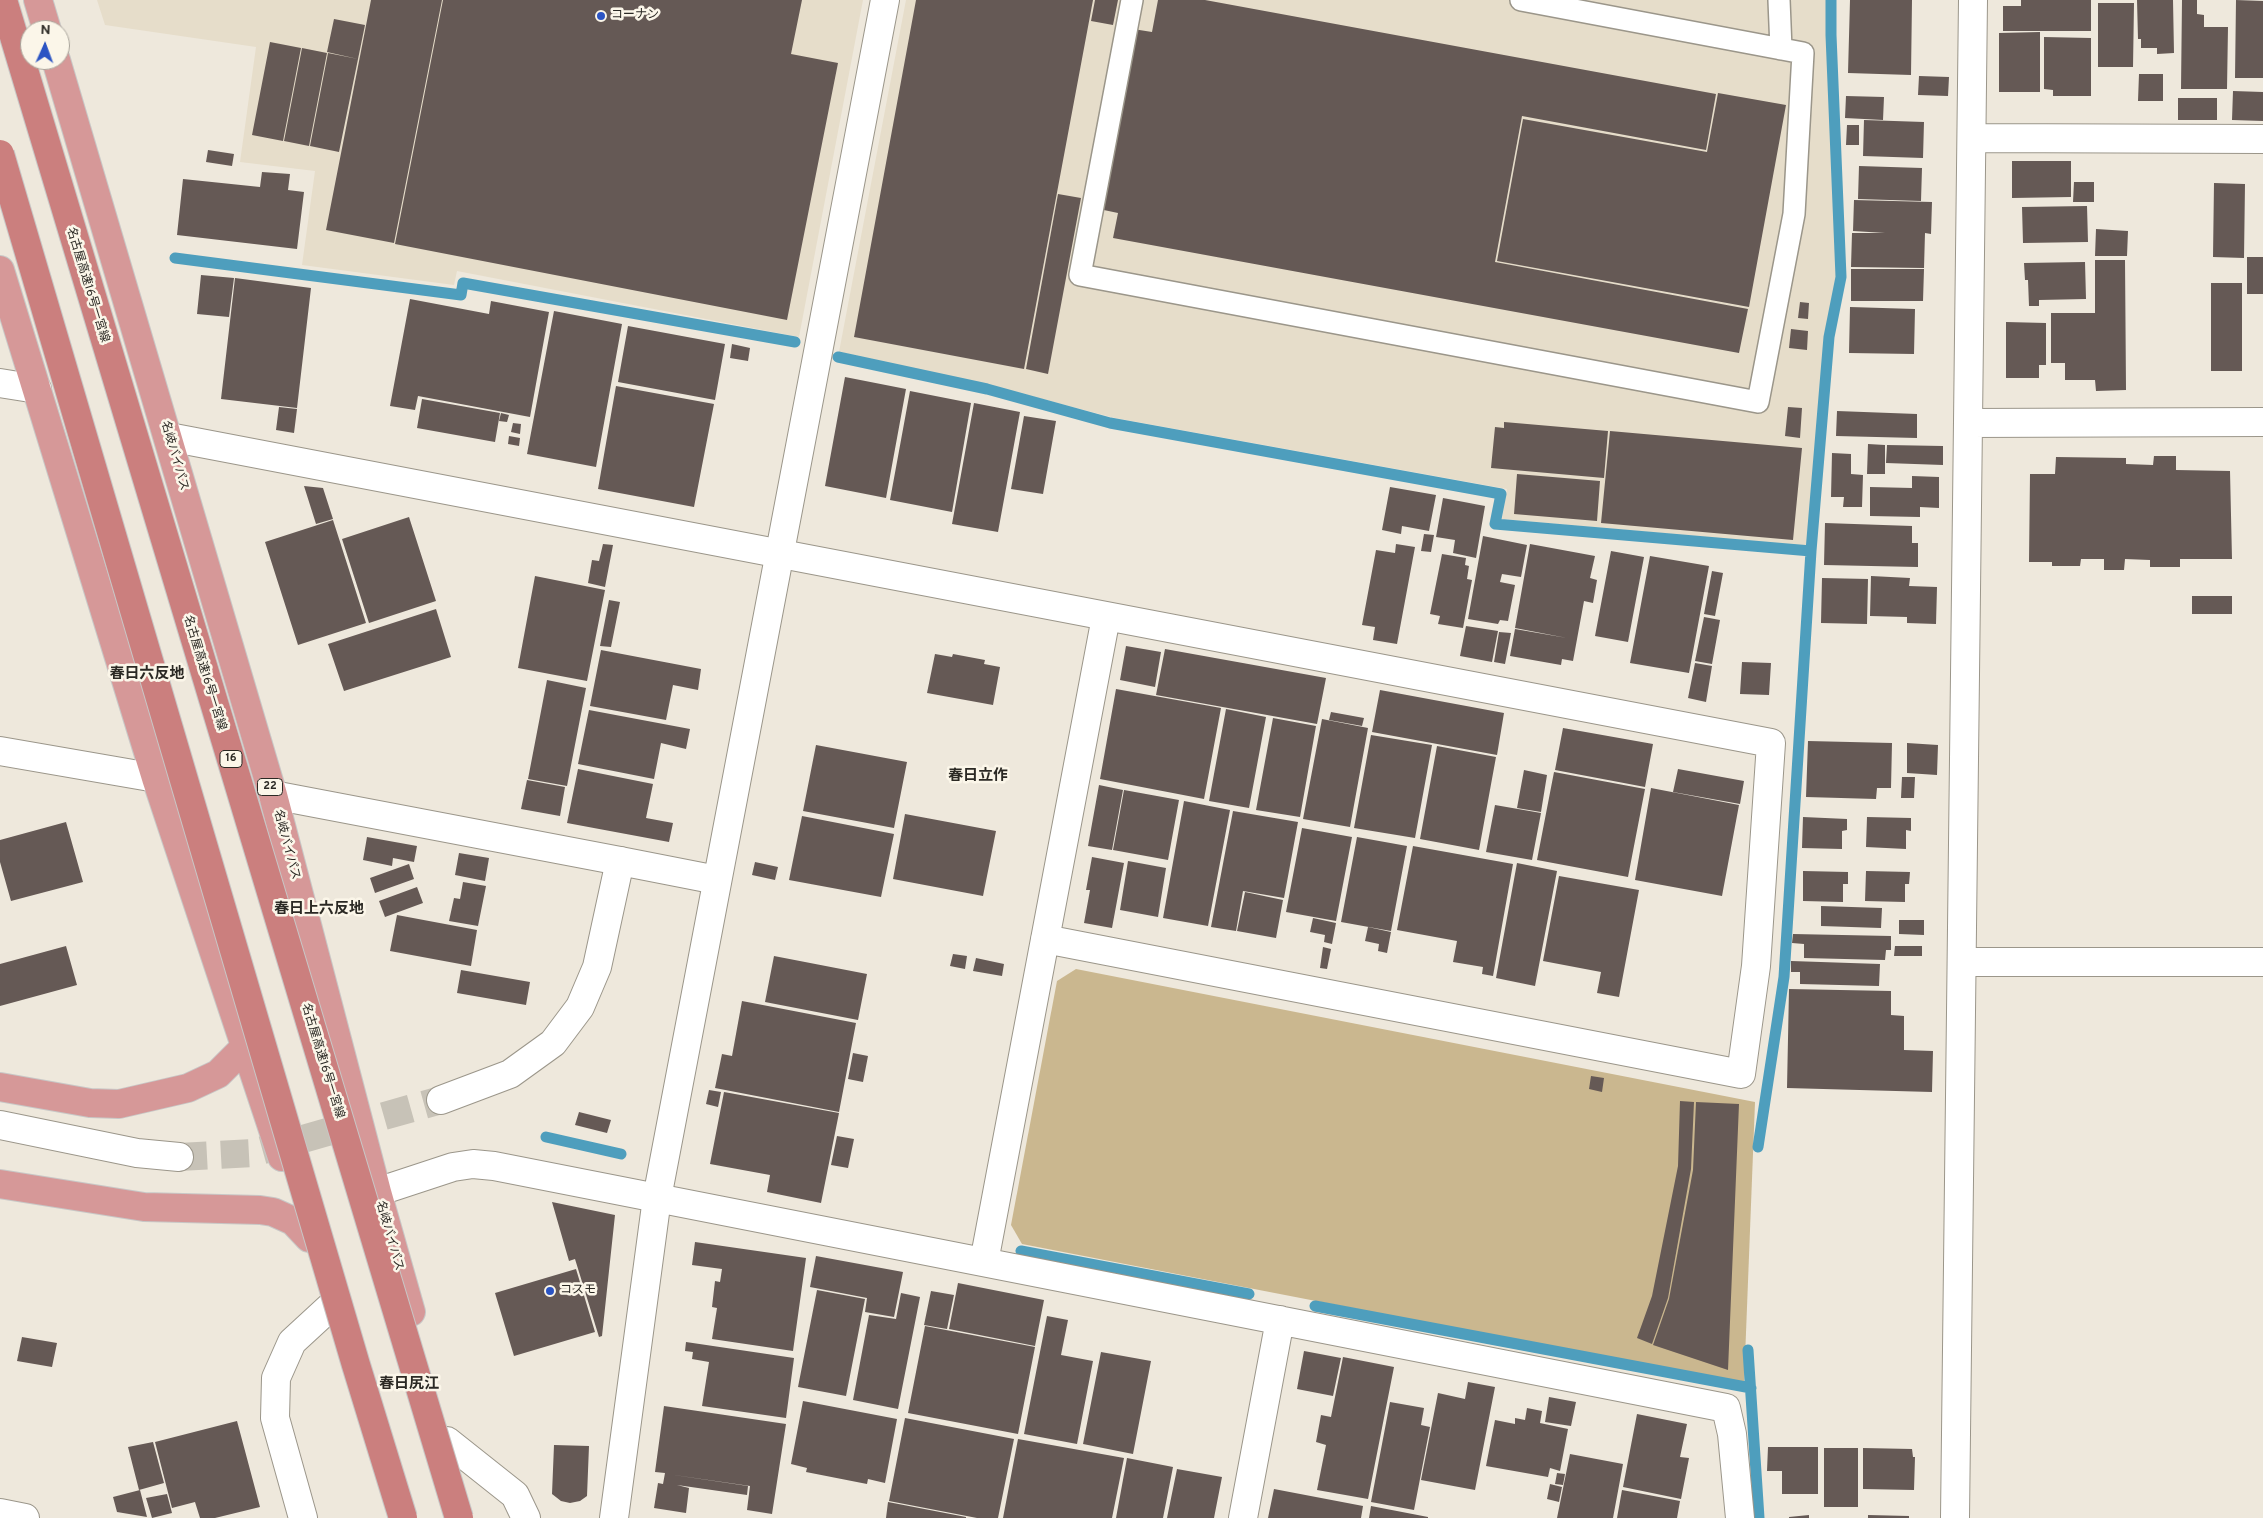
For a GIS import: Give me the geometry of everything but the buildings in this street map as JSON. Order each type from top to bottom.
[{"type":"highway","name":"名古屋高速16号一宮線","points":[[3,0],[459,1518]]},
{"type":"highway","points":[[38,0],[44,20]]},
{"type":"highway","name":"名岐バイパス","points":[[59,70],[169,437],[273,795],[377,1192],[469,1518]]},
{"type":"highway","points":[[0,154],[353,1355],[403,1518]]},
{"type":"highway","points":[[0,270],[156,778],[309,1238],[396,1518]]},
{"type":"highway","points":[[0,1087],[90,1103],[119,1104],[188,1088],[218,1074],[245,1047]]},
{"type":"highway","points":[[0,1184],[144,1207],[273,1212],[293,1221],[309,1238]]},
{"type":"street","points":[[614,1518],[657,1198],[885,0]]},
{"type":"street","points":[[1955,1518],[1973,0]]},
{"type":"street","points":[[1972,138],[2263,139]]},
{"type":"street","points":[[0,383],[37,389]]},
{"type":"street","points":[[1968,423],[2263,422]]},
{"type":"street","points":[[169,437],[1771,743],[1756,966],[1741,1074],[1045,939]]},
{"type":"street","points":[[984,1262],[1106,617]]},
{"type":"street","points":[[0,751],[156,778]]},
{"type":"street","points":[[273,795],[717,880]]},
{"type":"street","points":[[441,1100],[510,1074],[553,1043],[580,1007],[598,967],[620,861]]},
{"type":"street","points":[[1962,962],[2263,962]]},
{"type":"street","points":[[0,1125],[137,1153],[179,1156]]},
{"type":"street","points":[[377,1192],[453,1167],[473,1164],[494,1166],[1726,1408],[1732,1434],[1740,1518]]},
{"type":"street","points":[[303,1518],[275,1418],[276,1378],[292,1342],[330,1307]]},
{"type":"street","points":[[1243,1518],[1280,1320]]},
{"type":"street","points":[[447,1442],[515,1495],[526,1518]]},
{"type":"street","points":[[0,1514],[25,1518]]},
{"type":"lane","points":[[1132,0],[1080,275],[1758,402],[1794,204],[1803,53],[1521,0]]},
{"type":"lane","points":[[1779,0],[1781,50]]},
{"type":"shaded area","points":[[97,0],[863,0],[799,337],[457,271],[454,285],[302,265],[315,171],[240,162],[256,47],[105,25]]},
{"type":"shaded area","points":[[906,0],[1826,0],[1836,276],[1825,334],[1807,546],[1502,519],[1507,489],[1115,418],[988,385],[839,352]]},
{"type":"shaded area","points":[[1076,969],[1755,1102],[1744,1384],[1022,1244],[1011,1225],[1057,981]]},
{"type":"waterway","points":[[1758,1147],[1784,977],[1811,551],[1829,337],[1841,277],[1831,0]]},
{"type":"waterway","points":[[175,258],[461,295],[463,283],[795,342]]},
{"type":"waterway","points":[[838,357],[987,389],[1110,423],[1501,494],[1495,524],[1811,551]]},
{"type":"waterway","points":[[546,1137],[621,1154]]},
{"type":"waterway","points":[[1021,1251],[1249,1294]]},
{"type":"waterway","points":[[1315,1306],[1751,1388]]},
{"type":"waterway","points":[[1748,1350],[1759,1518]]},
{"type":"tunnel","points":[[179,1157],[253,1153],[441,1100]]},
{"type":"place","name":"コーナン","points":[[601,16]]},
{"type":"place","name":"コスモ","points":[[550,1291]]},
{"type":"district","name":"春日六反地","points":[[147,675]]},
{"type":"district","name":"春日立作","points":[[978,777]]},
{"type":"district","name":"春日上六反地","points":[[319,910]]},
{"type":"district","name":"春日尻江","points":[[409,1385]]}]
